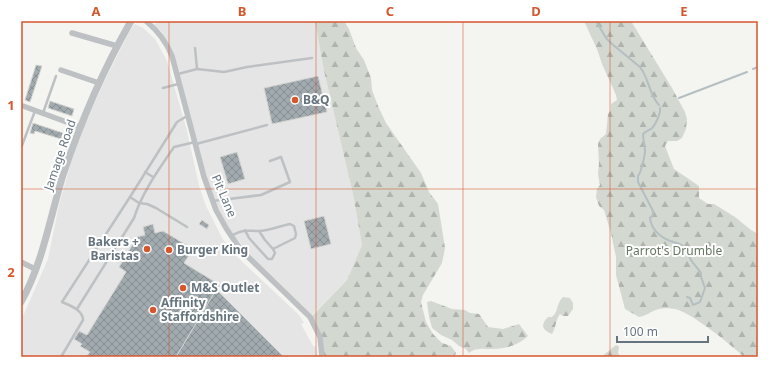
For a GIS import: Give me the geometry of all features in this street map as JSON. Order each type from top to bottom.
[{"type":"street","name":"Jamage Road","points":[[21,302],[35,269],[63,176],[80,128],[99,83],[131,21]]},
{"type":"street","name":"Pit Lane","points":[[146,21],[159,32],[170,52],[180,83],[204,177],[216,210],[240,249],[310,317],[320,337],[322,357]]},
{"type":"street","points":[[72,33],[117,46]]},
{"type":"street","points":[[61,70],[99,83]]},
{"type":"street","points":[[23,106],[80,128]]},
{"type":"street","points":[[21,262],[35,269]]},
{"type":"lane","points":[[195,48],[197,69]]},
{"type":"lane","points":[[177,74],[197,69],[224,72],[247,67],[312,58]]},
{"type":"lane","points":[[43,114],[56,76]]},
{"type":"lane","points":[[164,88],[180,83]]},
{"type":"lane","points":[[21,148],[35,111]]},
{"type":"lane","points":[[61,357],[83,320],[81,312],[62,302],[177,122],[188,115]]},
{"type":"lane","points":[[76,309],[134,218],[139,203],[153,177],[174,147],[267,125]]},
{"type":"lane","points":[[212,201],[261,195],[290,182],[281,157],[270,161]]},
{"type":"lane","points":[[146,172],[153,177]]},
{"type":"lane","points":[[130,197],[139,203],[147,204],[156,208],[187,227]]},
{"type":"lane","points":[[231,236],[239,231],[245,230],[259,231],[290,224],[294,226],[296,234],[295,238],[273,249]]},
{"type":"lane","points":[[245,230],[249,238],[268,259],[272,259],[275,253],[259,231]]},
{"type":"shaded area","points":[[315,21],[324,71],[353,194],[362,245],[347,280],[310,317],[240,249],[216,210],[172,56],[152,26],[158,22]]},
{"type":"shaded area","points":[[135,24],[143,28],[155,39],[167,61],[187,131],[199,186],[206,206],[222,238],[235,255],[299,315],[304,323],[301,324],[313,346],[316,347],[318,357],[21,357],[21,319],[48,259],[59,205],[71,163],[83,129],[104,82],[129,32]]},
{"type":"green space","points":[[315,21],[344,21],[349,29],[356,48],[364,60],[371,78],[372,90],[386,123],[421,173],[429,192],[438,204],[445,248],[442,263],[423,295],[421,302],[426,322],[433,334],[442,343],[451,346],[456,353],[454,357],[322,357],[322,350],[311,317],[347,280],[362,245],[353,194],[324,71]]},
{"type":"green space","name":"Parrot's Drumble","points":[[584,21],[631,21],[685,112],[687,119],[686,129],[682,138],[677,141],[668,141],[665,146],[674,169],[699,186],[699,198],[708,204],[714,204],[758,234],[758,357],[744,357],[711,330],[682,311],[665,308],[639,317],[625,309],[616,275],[616,257],[611,233],[604,210],[599,206],[596,197],[597,189],[600,185],[598,174],[598,144],[600,139],[606,134],[608,114],[611,110],[611,104],[617,100],[597,49]]},
{"type":"green space","points":[[563,297],[570,298],[573,303],[573,309],[568,316],[563,316],[560,314],[552,334],[544,329],[543,325],[548,317],[552,317],[554,315],[559,302]]},
{"type":"green space","points":[[431,301],[452,309],[465,310],[470,313],[479,314],[488,327],[503,329],[519,324],[528,336],[521,342],[507,347],[498,349],[478,349],[469,353],[466,349],[441,335],[432,328],[427,302]]},
{"type":"green space","points":[[616,345],[619,347],[618,353],[621,357],[601,357]]},
{"type":"building","points":[[36,65],[42,66],[30,102],[25,100]]},
{"type":"building","name":"B&Q","points":[[318,76],[327,112],[272,124],[264,88]]},
{"type":"building","points":[[50,101],[74,109],[72,116],[48,108]]},
{"type":"building","points":[[33,123],[63,133],[61,139],[35,131],[34,134],[30,133]]},
{"type":"building","points":[[237,152],[245,179],[228,184],[220,157]]},
{"type":"building","points":[[324,216],[331,244],[311,249],[304,221]]},
{"type":"building","points":[[202,220],[209,225],[207,229],[199,224]]},
{"type":"building","name":"Affinity Staffordshire","points":[[153,224],[155,233],[163,231],[193,249],[184,263],[220,285],[176,357],[86,357],[90,352],[80,346],[82,344],[74,339],[79,331],[87,335],[126,272],[119,267],[137,237],[145,235],[143,227]]},
{"type":"building","points":[[216,290],[218,291],[284,357],[176,357]]},
{"type":"waterway","points":[[596,21],[606,38],[640,67],[646,77],[653,96],[659,105]]},
{"type":"waterway","points":[[753,69],[758,67]]},
{"type":"waterway","points":[[679,98],[747,72]]},
{"type":"waterway","points":[[660,108],[659,116],[654,125],[643,134],[645,153],[642,168],[638,176],[638,182],[653,211],[653,215],[650,218],[654,229],[670,241],[681,244],[687,250],[691,260],[701,273],[705,288],[700,302],[693,305],[690,298],[687,297]]},
{"type":"place","name":"B&Q","points":[[295,100]]},
{"type":"place","name":"Bakers + Baristas","points":[[147,249]]},
{"type":"place","name":"Burger King","points":[[169,250]]},
{"type":"place","name":"M&S Outlet","points":[[183,288]]},
{"type":"place","name":"Affinity Staffordshire","points":[[153,310]]}]
